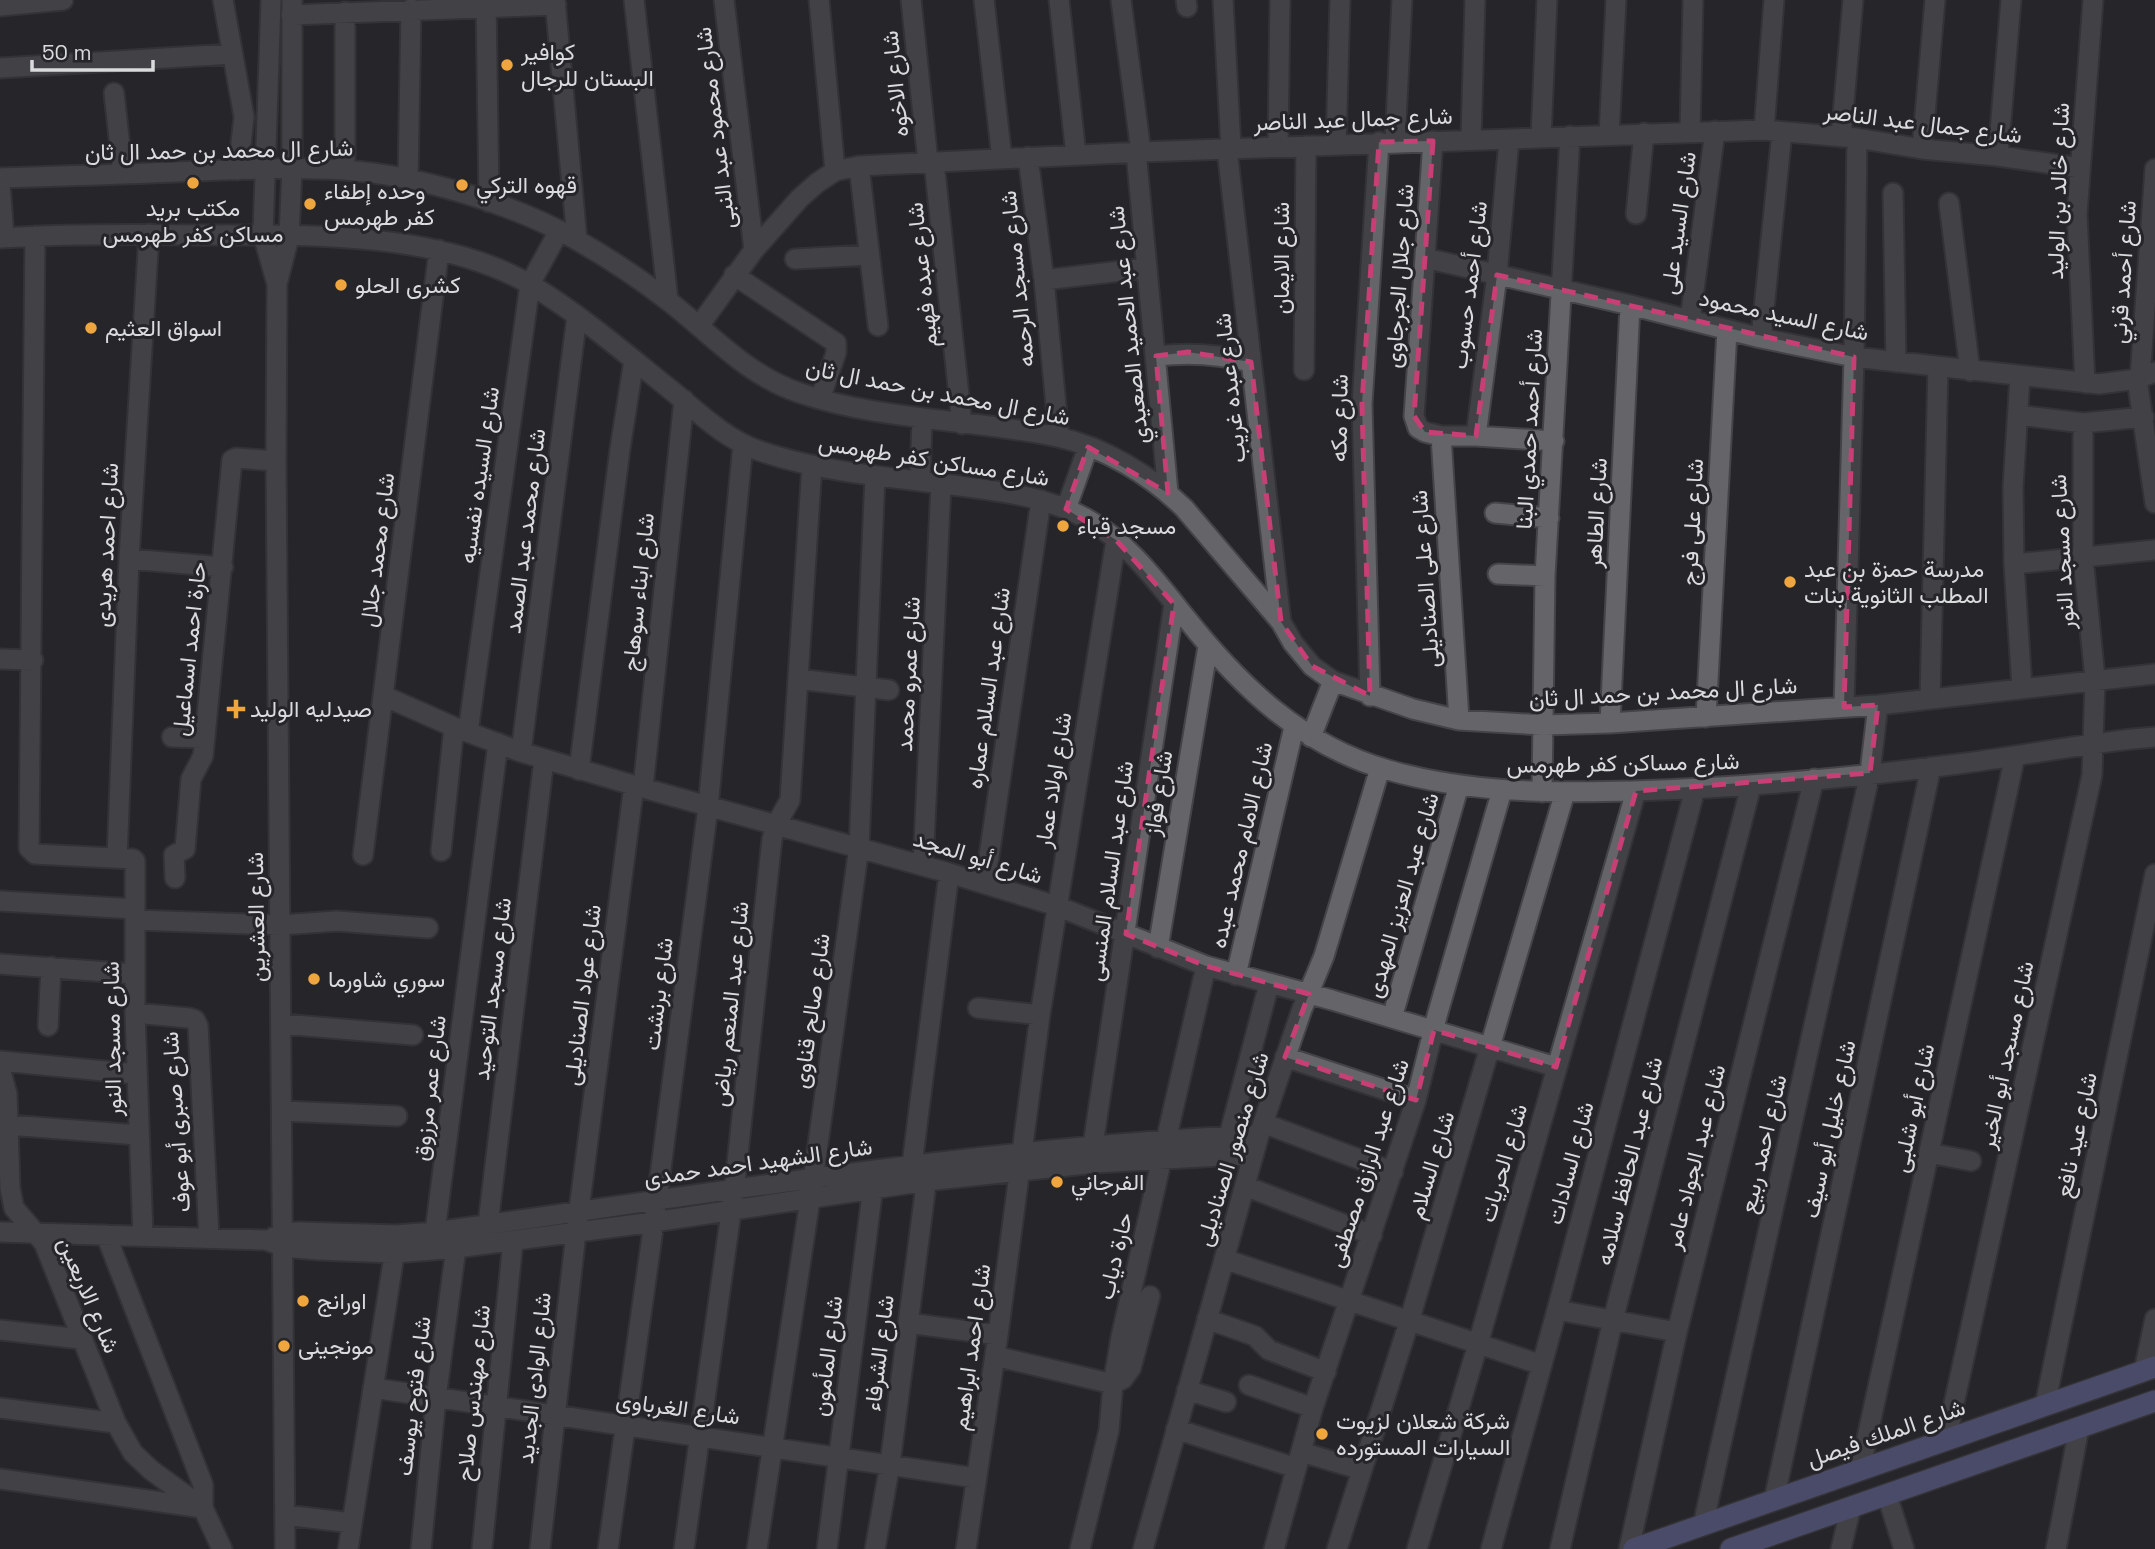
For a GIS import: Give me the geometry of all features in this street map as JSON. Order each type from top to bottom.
[{"type":"main road","name":"شارع الملك فيصل","points":[[1631,1549],[2150,1369]]},
{"type":"main road","points":[[1731,1549],[2155,1401]]},
{"type":"street","points":[[0,6],[63,0]]},
{"type":"street","points":[[222,0],[244,117],[238,170]]},
{"type":"street","name":"شارع العشرين","points":[[271,0],[263,235],[276,284],[282,1024],[278,1240],[285,1549]]},
{"type":"street","points":[[634,0],[668,300]]},
{"type":"street","name":"شارع محمود عبد النبى","points":[[724,0],[754,250]]},
{"type":"street","points":[[819,0],[835,172]]},
{"type":"street","name":"شارع الاخوه","points":[[911,0],[931,162]]},
{"type":"street","points":[[984,0],[1002,159]]},
{"type":"street","points":[[1059,0],[1076,155]]},
{"type":"street","name":"شارع عبد الحميد الصعيدي","points":[[1121,0],[1138,152],[1168,493]]},
{"type":"street","name":"شارع عبده غريب","points":[[1223,0],[1229,149],[1281,622]]},
{"type":"street","points":[[1278,146],[1280,0]]},
{"type":"street","points":[[1336,144],[1340,0]]},
{"type":"street","points":[[1387,142],[1402,0]]},
{"type":"street","points":[[1471,139],[1475,0]]},
{"type":"street","points":[[1541,137],[1547,0]]},
{"type":"street","points":[[1609,135],[1616,0]]},
{"type":"street","points":[[1690,132],[1693,0]]},
{"type":"street","points":[[1761,338],[1773,131],[1774,0]]},
{"type":"street","points":[[1844,707],[1854,357],[1849,137],[1853,0]]},
{"type":"street","points":[[1922,149],[1935,0]]},
{"type":"street","points":[[1998,156],[2011,0]]},
{"type":"street","name":"شارع خالد بن الوليد","points":[[2085,383],[2078,258],[2080,168],[2092,0]]},
{"type":"street","points":[[291,7],[345,12],[556,2],[577,240]]},
{"type":"street","points":[[486,4],[489,201]]},
{"type":"street","name":"شارع العشرين","points":[[276,284],[289,237],[292,169],[291,7]]},
{"type":"street","points":[[408,179],[411,9]]},
{"type":"street","points":[[345,12],[345,170]]},
{"type":"street","points":[[0,68],[232,54]]},
{"type":"street","points":[[114,93],[123,174]]},
{"type":"street","name":"شارع السيد على","points":[[1690,320],[1715,131]]},
{"type":"street","name":"شارع جمال عبد الناصر","points":[[699,326],[734,275],[800,198],[835,172],[859,166],[1278,146],[1773,131],[1849,137],[1922,149],[1998,156],[2080,168]]},
{"type":"street","points":[[1636,214],[1644,133]]},
{"type":"street","name":"شارع أحمد حمدي البنا","points":[[1542,792],[1545,576],[1570,136]]},
{"type":"street","name":"شارع أحمد حسوب","points":[[1476,436],[1497,275],[1509,140]]},
{"type":"street","name":"شارع جلال الجرجاوى","points":[[1433,141],[1413,416],[1418,428],[1441,436]]},
{"type":"street","name":"شارع مكه","points":[[1370,696],[1362,404],[1387,142]]},
{"type":"street","name":"شارع الايمان","points":[[1304,370],[1306,146]]},
{"type":"street","name":"شارع مسجد الرحمه","points":[[1028,157],[1044,279],[1059,437]]},
{"type":"street","name":"شارع عبده فهيم","points":[[931,162],[962,424]]},
{"type":"street","points":[[859,166],[878,326]]},
{"type":"street","name":"شارع ال محمد بن حمد ال ثان","points":[[0,181],[266,169],[345,170],[408,179],[489,201],[577,240],[668,300],[745,366],[772,382],[820,399],[922,419],[1059,437],[1088,447],[1143,475],[1168,493],[1281,622],[1293,643],[1312,666],[1333,681],[1370,696],[1459,720],[1543,724],[1706,717],[1878,705],[2155,674]]},
{"type":"street","name":"شارع أحمد قرني","points":[[2155,169],[2144,376],[2144,417],[2155,503]]},
{"type":"street","points":[[0,181],[2,237]]},
{"type":"street","points":[[1894,193],[1896,362]]},
{"type":"street","points":[[1949,203],[1970,370]]},
{"type":"street","name":"شارع السيده نفسيه","points":[[441,851],[530,284],[559,231]]},
{"type":"street","name":"شارع مساكن كفر طهرمس","points":[[2,237],[149,234],[341,237],[439,250],[492,266],[530,284],[577,316],[743,444],[812,466],[1041,499],[1092,522],[1116,540],[1248,689],[1303,732],[1345,754],[1419,779],[1502,790],[1565,793],[1751,786],[1931,767],[2155,737]]},
{"type":"street","name":"شارع احمد هريدى","points":[[117,859],[129,559],[149,234]]},
{"type":"street","points":[[35,236],[33,660],[29,848],[35,854],[117,859]]},
{"type":"street","name":"شارع محمد جلال","points":[[363,855],[439,250]]},
{"type":"street","points":[[795,259],[869,255]]},
{"type":"street","name":"شارع السيد محمود","points":[[1425,258],[1761,338],[1854,357],[2099,384],[2144,376]]},
{"type":"street","points":[[1044,279],[1147,268]]},
{"type":"street","points":[[734,275],[836,343],[836,353],[820,399]]},
{"type":"street","name":"شارع الطاهر","points":[[1610,723],[1630,305]]},
{"type":"street","name":"شارع محمد عبد الصمد","points":[[521,751],[577,316]]},
{"type":"street","name":"شارع على فرج","points":[[1706,717],[1727,330]]},
{"type":"street","points":[[1156,356],[1188,352],[1251,362]]},
{"type":"street","points":[[579,770],[634,360]]},
{"type":"street","points":[[1930,699],[1938,368]]},
{"type":"street","points":[[2020,376],[2013,487],[2014,564],[2022,688]]},
{"type":"street","name":"شارع ابناء سوهاج","points":[[638,787],[684,400]]},
{"type":"street","points":[[2018,415],[2082,423],[2144,417]]},
{"type":"street","points":[[920,481],[922,419]]},
{"type":"street","name":"شارع مسجد النور","points":[[2082,423],[2084,557],[2095,679]]},
{"type":"street","points":[[1441,436],[1554,441]]},
{"type":"street","name":"شارع على الصناديلى","points":[[1441,436],[1459,720]]},
{"type":"street","name":"شارع برنشت","points":[[608,1549],[708,807],[743,444]]},
{"type":"street","points":[[1066,509],[1088,447]]},
{"type":"street","name":"حارة احمد اسماعيل","points":[[175,878],[174,856],[185,849],[191,779],[203,756],[232,460],[276,461]]},
{"type":"street","name":"شارع عبد المنعم رياض","points":[[684,1549],[732,1200],[772,839],[776,825],[790,800],[812,466]]},
{"type":"street","name":"شارع صالح قناوى","points":[[757,1549],[859,847],[874,476]]},
{"type":"street","name":"شارع عمرو محمد","points":[[923,865],[942,484]]},
{"type":"street","name":"شارع عبد السلام عماره","points":[[985,884],[1041,499]]},
{"type":"street","points":[[1496,513],[1549,518]]},
{"type":"street","name":"شارع اولاد عمار","points":[[1022,1162],[1040,1015],[1116,540]]},
{"type":"street","points":[[2014,564],[2155,550]]},
{"type":"street","points":[[129,559],[223,567]]},
{"type":"street","points":[[1498,574],[1545,576]]},
{"type":"street","name":"شارع عبد السلام المنسى","points":[[1093,1145],[1174,604]]},
{"type":"street","name":"شارع فواز","points":[[1158,948],[1208,646]]},
{"type":"street","points":[[0,659],[33,660]]},
{"type":"street","points":[[798,679],[890,690]]},
{"type":"street","name":"شارع مسجد أبو الخير","points":[[1946,1440],[2089,791],[2094,744],[2095,679]]},
{"type":"street","name":"شارع الامام محمد عبده","points":[[1236,975],[1303,732],[1333,681]]},
{"type":"street","name":"شارع أبو المجد","points":[[384,696],[461,729],[544,759],[923,865],[1057,906],[1206,966],[1434,1030],[1556,1068]]},
{"type":"street","name":"شارع احمد ربيع","points":[[1703,1525],[1870,773],[1878,705]]},
{"type":"street","points":[[172,737],[205,738]]},
{"type":"street","name":"شارع عمر مرزوق","points":[[435,1232],[498,743]]},
{"type":"street","name":"شارع أبو شلبى","points":[[1860,1470],[2015,756]]},
{"type":"street","name":"شارع مسجد التوحيد","points":[[488,1224],[544,759]]},
{"type":"street","name":"شارع خليل أبو سيف","points":[[1774,1500],[1931,767]]},
{"type":"street","name":"شارع منصور الصناديلى","points":[[1143,1549],[1259,1137],[1285,1057],[1324,956],[1380,768]]},
{"type":"street","name":"شارع عبد الجواد عامر","points":[[1631,1549],[1676,1332],[1814,779]]},
{"type":"street","name":"شارع عبد العزيز المهدى","points":[[1392,1018],[1459,785]]},
{"type":"street","name":"شارع عبد الحافظ سلامه","points":[[1560,1549],[1614,1320],[1751,786]]},
{"type":"street","name":"شارع عواد الصناديلى","points":[[578,1212],[638,787]]},
{"type":"street","name":"شارع السادات","points":[[1491,1549],[1695,789]]},
{"type":"street","name":"شارع عبد الرازق مصطفى","points":[[1274,1549],[1314,1408],[1416,1100],[1502,790]]},
{"type":"street","name":"شارع الحريات","points":[[1417,1549],[1636,791]]},
{"type":"street","name":"شارع السلام","points":[[1337,1549],[1409,1322],[1565,793]]},
{"type":"street","name":"شارع مسجد النور","points":[[117,859],[135,861],[136,1074],[143,1236]]},
{"type":"street","name":"شارع الشرفاء","points":[[875,1549],[890,1464],[908,1323],[949,873]]},
{"type":"street","name":"شارع عيد نافع","points":[[2045,1405],[2155,874]]},
{"type":"street","points":[[0,901],[281,925],[338,920],[428,928]]},
{"type":"street","points":[[0,964],[135,974]]},
{"type":"street","name":"حارة دياب","points":[[1080,1549],[1109,1430],[1121,1337],[1206,966]]},
{"type":"street","points":[[48,1026],[51,967]]},
{"type":"street","points":[[1229,1136],[1269,984]]},
{"type":"street","points":[[978,1008],[1040,1015]]},
{"type":"street","name":"شارع صبرى أبو عوف","points":[[135,1013],[189,1018],[195,1020],[198,1026],[209,1237]]},
{"type":"street","points":[[282,1024],[413,1035]]},
{"type":"street","points":[[1285,1057],[1416,1100]]},
{"type":"street","points":[[0,1061],[136,1074]]},
{"type":"street","name":"شارع الاربعين","points":[[0,1068],[7,1094],[10,1188],[14,1208],[44,1243],[116,1423],[133,1453],[151,1470],[203,1508]]},
{"type":"street","points":[[282,1111],[397,1116]]},
{"type":"street","points":[[6,1118],[138,1135]]},
{"type":"street","name":"شارع الشهيد احمد حمدى","points":[[396,1244],[435,1232],[656,1201],[732,1200],[811,1189],[875,1170],[923,1170],[1022,1162],[1095,1163],[1229,1136],[1259,1137]]},
{"type":"street","points":[[1259,1137],[1393,1172]]},
{"type":"street","name":"شارع الشهيد احمد حمدى","points":[[1022,1162],[1093,1145],[1164,1150],[1259,1137]]},
{"type":"street","points":[[1929,1153],[1970,1161]]},
{"type":"street","name":"شارع احمد ابراهيم","points":[[966,1549],[1022,1162]]},
{"type":"street","name":"شارع المأمون","points":[[827,1549],[875,1170]]},
{"type":"street","name":"شارع الشهيد احمد حمدى","points":[[811,1189],[873,1190],[923,1170]]},
{"type":"street","points":[[1245,1186],[1372,1235]]},
{"type":"street","name":"شارع الشهيد احمد حمدى","points":[[0,1232],[209,1237],[456,1248],[654,1222],[732,1200]]},
{"type":"street","name":"شارع الوادى الجديد","points":[[540,1549],[578,1212]]},
{"type":"street","name":"شارع الاربعين","points":[[106,1235],[203,1486],[203,1508],[222,1549]]},
{"type":"street","name":"شارع مهندس صلاح","points":[[482,1549],[513,1241]]},
{"type":"street","points":[[348,1549],[396,1244]]},
{"type":"street","name":"شارع فتوح يوسف","points":[[421,1549],[436,1398],[456,1248]]},
{"type":"street","points":[[1224,1259],[1542,1365]]},
{"type":"street","points":[[995,1356],[1113,1384],[1123,1379],[1131,1367],[1150,1296]]},
{"type":"street","points":[[1557,1310],[1676,1332]]},
{"type":"street","points":[[1207,1319],[1255,1336],[1269,1350],[1326,1372]]},
{"type":"street","points":[[2150,1369],[2155,1319]]},
{"type":"street","points":[[908,1323],[998,1335]]},
{"type":"street","points":[[0,1331],[81,1339]]},
{"type":"street","points":[[1249,1385],[1314,1408]]},
{"type":"street","name":"شارع الغرباوى","points":[[373,1388],[976,1478]]},
{"type":"street","points":[[1187,1390],[1226,1402]]},
{"type":"street","points":[[0,1408],[116,1423]]},
{"type":"street","points":[[2056,1549],[2079,1428]]},
{"type":"street","points":[[1177,1429],[1298,1460],[1362,1470]]},
{"type":"street","points":[[0,1479],[203,1508]]},
{"type":"street","points":[[1887,1494],[1904,1549]]},
{"type":"street","points":[[1841,1549],[1851,1507]]},
{"type":"street","points":[[285,1515],[352,1523]]},
{"type":"highlighted area","points":[[1433,141],[1414,416],[1425,432],[1476,436],[1497,275],[1854,357],[1844,707],[1878,705],[1870,773],[1636,791],[1556,1067],[1434,1030],[1416,1100],[1285,1057],[1309,994],[1206,966],[1126,934],[1174,604],[1116,540],[1066,509],[1088,447],[1168,493],[1156,356],[1188,352],[1251,362],[1281,622],[1312,666],[1370,696],[1362,404],[1379,142]]},
{"type":"place","name":"كوافير البستان للرجال","points":[[507,65]]},
{"type":"place","name":"مكتب بريد مساكن كفر طهرمس","points":[[193,183]]},
{"type":"place","name":"قهوه التركي","points":[[462,185]]},
{"type":"place","name":"وحده إطفاء كفر طهرمس","points":[[310,204]]},
{"type":"place","name":"كشرى الحلو","points":[[341,285]]},
{"type":"place","name":"اسواق العثيم","points":[[91,328]]},
{"type":"place","name":"مسجد قباء","points":[[1063,526]]},
{"type":"place","name":"مدرسة حمزة بن عبد المطلب الثانوية بنات","points":[[1790,582]]},
{"type":"place","name":"صيدليه الوليد","points":[[236,709]]},
{"type":"place","name":"سوري شاورما","points":[[314,979]]},
{"type":"place","name":"الفرجاني","points":[[1057,1182]]},
{"type":"place","name":"اورانج","points":[[303,1301]]},
{"type":"place","name":"مونجينى","points":[[284,1346]]},
{"type":"place","name":"شركة شعلان لزيوت السيارات المستورده","points":[[1322,1434]]}]
